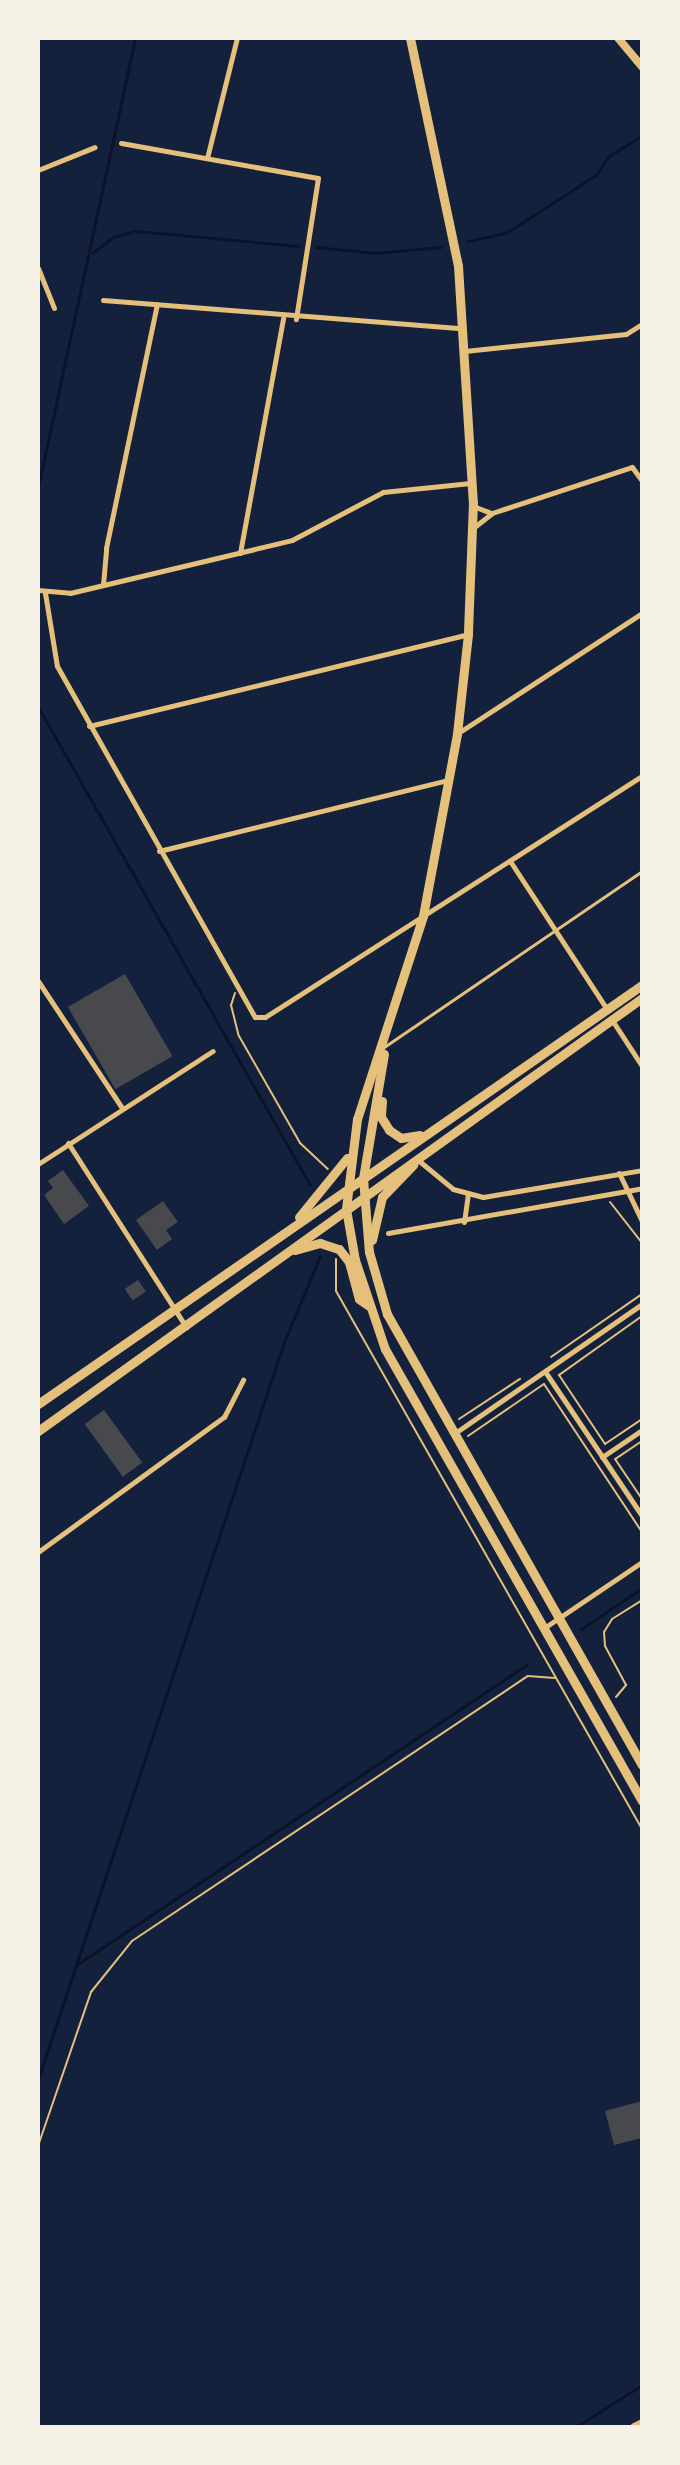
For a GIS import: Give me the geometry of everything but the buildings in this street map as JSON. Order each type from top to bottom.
[{"type":"main road","points":[[295,1224],[340,1171],[350,1152],[423,916],[457,734],[468,634],[473,506],[458,266],[410,38]]},
{"type":"main road","points":[[620,38],[642,67]]},
{"type":"main road","points":[[38,1431],[417,1159],[610,1014],[642,985]]},
{"type":"main road","points":[[38,1404],[363,1178],[610,1014],[642,998]]},
{"type":"main road","points":[[385,1042],[380,1089],[363,1178],[369,1252],[393,1329],[451,1436],[642,1765]]},
{"type":"main road","points":[[380,1089],[381,1117],[394,1134],[412,1138],[435,1130]]},
{"type":"main road","points":[[350,1152],[346,1209],[369,1306],[394,1366],[642,1801]]},
{"type":"main road","points":[[369,1252],[382,1197],[417,1159]]},
{"type":"main road","points":[[291,1250],[320,1243],[339,1249],[349,1262],[359,1299],[369,1306]]},
{"type":"main road","points":[[634,2427],[642,2423]]},
{"type":"street","points":[[207,158],[237,38]]},
{"type":"street","points":[[121,143],[318,178],[296,319]]},
{"type":"street","points":[[38,170],[95,147]]},
{"type":"street","points":[[38,268],[54,308]]},
{"type":"street","points":[[103,300],[283,318],[462,328]]},
{"type":"street","points":[[103,586],[106,548],[157,304]]},
{"type":"street","points":[[240,553],[283,318]]},
{"type":"street","points":[[464,351],[626,334],[642,324]]},
{"type":"street","points":[[473,528],[492,513],[632,467],[642,481]]},
{"type":"street","points":[[472,483],[383,492],[304,536],[103,586],[41,592],[53,655],[89,726],[251,1014],[265,1017],[642,776]]},
{"type":"street","points":[[473,506],[492,513]]},
{"type":"street","points":[[457,734],[642,613]]},
{"type":"street","points":[[89,726],[468,634]]},
{"type":"street","points":[[159,851],[449,780]]},
{"type":"street","points":[[510,861],[642,1066]]},
{"type":"street","points":[[38,981],[122,1108]]},
{"type":"street","points":[[38,1164],[213,1051]]},
{"type":"street","points":[[68,1143],[186,1327]]},
{"type":"street","points":[[417,1159],[427,1171],[468,1194],[513,1195],[642,1170]]},
{"type":"street","points":[[619,1173],[624,1192],[642,1221]]},
{"type":"street","points":[[388,1233],[464,1222],[642,1188]]},
{"type":"street","points":[[464,1222],[468,1194]]},
{"type":"street","points":[[451,1436],[642,1304]]},
{"type":"street","points":[[546,1373],[642,1516]]},
{"type":"street","points":[[38,1552],[224,1417],[243,1380]]},
{"type":"street","points":[[602,1457],[642,1430]]},
{"type":"street","points":[[544,1628],[642,1562]]},
{"type":"lane","points":[[385,1042],[642,871]]},
{"type":"path","points":[[237,988],[231,1005],[239,1036],[300,1143],[328,1170],[326,1176]]},
{"type":"path","points":[[610,1202],[642,1243]]},
{"type":"path","points":[[337,1254],[336,1291],[642,1829]]},
{"type":"path","points":[[542,1363],[642,1294]]},
{"type":"path","points":[[642,1316],[559,1375],[605,1444],[642,1419]]},
{"type":"path","points":[[459,1419],[523,1376]]},
{"type":"path","points":[[468,1436],[544,1384],[642,1532]]},
{"type":"path","points":[[642,1441],[615,1459],[642,1499]]},
{"type":"path","points":[[607,1702],[626,1685],[605,1646],[606,1627],[642,1600]]},
{"type":"path","points":[[38,2146],[91,1992],[132,1941],[528,1676],[556,1678]]},
{"type":"waterway","points":[[38,487],[135,38]]},
{"type":"waterway","points":[[468,241],[506,233],[596,175],[609,156],[642,135]]},
{"type":"waterway","points":[[92,253],[113,237],[136,231],[298,246]]},
{"type":"waterway","points":[[316,247],[375,253],[441,247]]},
{"type":"waterway","points":[[38,707],[310,1185]]},
{"type":"waterway","points":[[38,2079],[284,1342],[320,1256]]},
{"type":"waterway","points":[[581,1629],[642,1588]]},
{"type":"waterway","points":[[76,1965],[526,1665]]},
{"type":"waterway","points":[[576,2427],[642,2385]]}]
